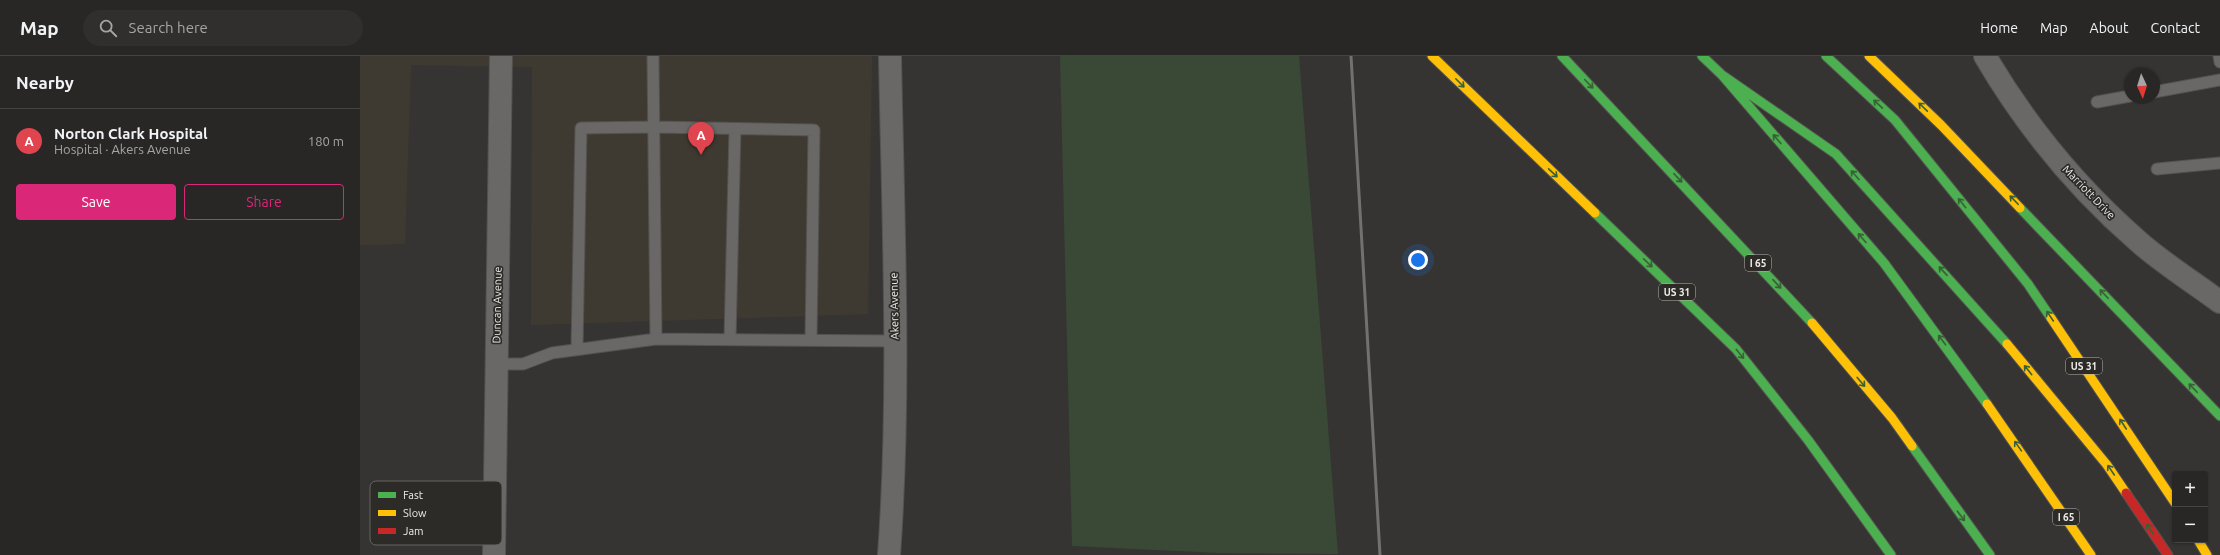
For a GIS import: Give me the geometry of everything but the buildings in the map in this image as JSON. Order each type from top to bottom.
[{"type":"main road","name":"US 31","points":[[1432,56],[1736,350],[1808,440],[1891,555]]},
{"type":"main road","name":"I 65","points":[[1562,56],[1799,308],[1892,418],[1990,555]]},
{"type":"main road","name":"I 65","points":[[1702,56],[1722,76],[1884,263],[1965,371],[2040,478],[2091,555]]},
{"type":"main road","name":"US 31","points":[[1826,56],[1895,120],[2028,284],[2172,499]]},
{"type":"main road","points":[[1869,56],[1942,125],[2220,416]]},
{"type":"main road","points":[[1722,76],[1836,154],[1999,334],[2107,465],[2168,555]]},
{"type":"main road","points":[[2200,543],[2207,555]]},
{"type":"street","name":"Duncan Avenue","points":[[495,481],[501,56]]},
{"type":"street","name":"Akers Avenue","points":[[889,555],[894,489],[895,341],[890,56]]},
{"type":"street","name":"Marriott Drive","points":[[1985,56],[2002,86],[2035,133],[2079,185],[2140,242],[2220,302]]},
{"type":"street","name":"Duncan Avenue","points":[[494,545],[494,555]]},
{"type":"lane","points":[[653,56],[656,339]]},
{"type":"lane","points":[[2219,56],[2220,62]]},
{"type":"lane","points":[[2160,91],[2220,80]]},
{"type":"lane","points":[[2097,102],[2124,97]]},
{"type":"lane","points":[[577,349],[581,128],[654,127],[814,130],[811,340]]},
{"type":"lane","points":[[730,339],[735,129]]},
{"type":"lane","points":[[2157,169],[2220,163]]},
{"type":"lane","points":[[496,364],[523,364],[552,353],[656,339],[895,341]]},
{"type":"shaded area","points":[[360,56],[872,56],[868,314],[531,325],[532,67],[411,65],[405,244],[360,245]]},
{"type":"green space","points":[[1060,56],[1299,56],[1338,554],[1220,553],[1072,546]]},
{"type":"railway","points":[[1351,56],[1380,555]]},
{"type":"traffic: fast","points":[[1562,56],[1812,323]]},
{"type":"traffic: fast","points":[[1702,56],[1722,75],[1884,263],[1987,404]]},
{"type":"traffic: fast","points":[[1826,56],[1895,120],[2028,284],[2051,318]]},
{"type":"traffic: fast","points":[[1722,75],[1836,154],[2007,344]]},
{"type":"traffic: fast","points":[[2020,208],[2220,416]]},
{"type":"traffic: fast","points":[[1595,213],[1736,349],[1808,440],[1891,555]]},
{"type":"traffic: fast","points":[[1912,446],[1990,555]]},
{"type":"traffic: slow","points":[[1432,56],[1595,213]]},
{"type":"traffic: slow","points":[[1869,56],[1941,125],[2020,208]]},
{"type":"traffic: slow","points":[[2051,318],[2172,499]]},
{"type":"traffic: slow","points":[[1812,323],[1892,418],[1912,446]]},
{"type":"traffic: slow","points":[[2007,344],[2107,465],[2126,493]]},
{"type":"traffic: slow","points":[[1987,404],[2091,555]]},
{"type":"traffic: slow","points":[[2200,543],[2207,555]]},
{"type":"traffic: jam","points":[[2126,493],[2168,555]]},
{"type":"place","name":"Norton Clark Hospital","points":[[701,155]]}]
